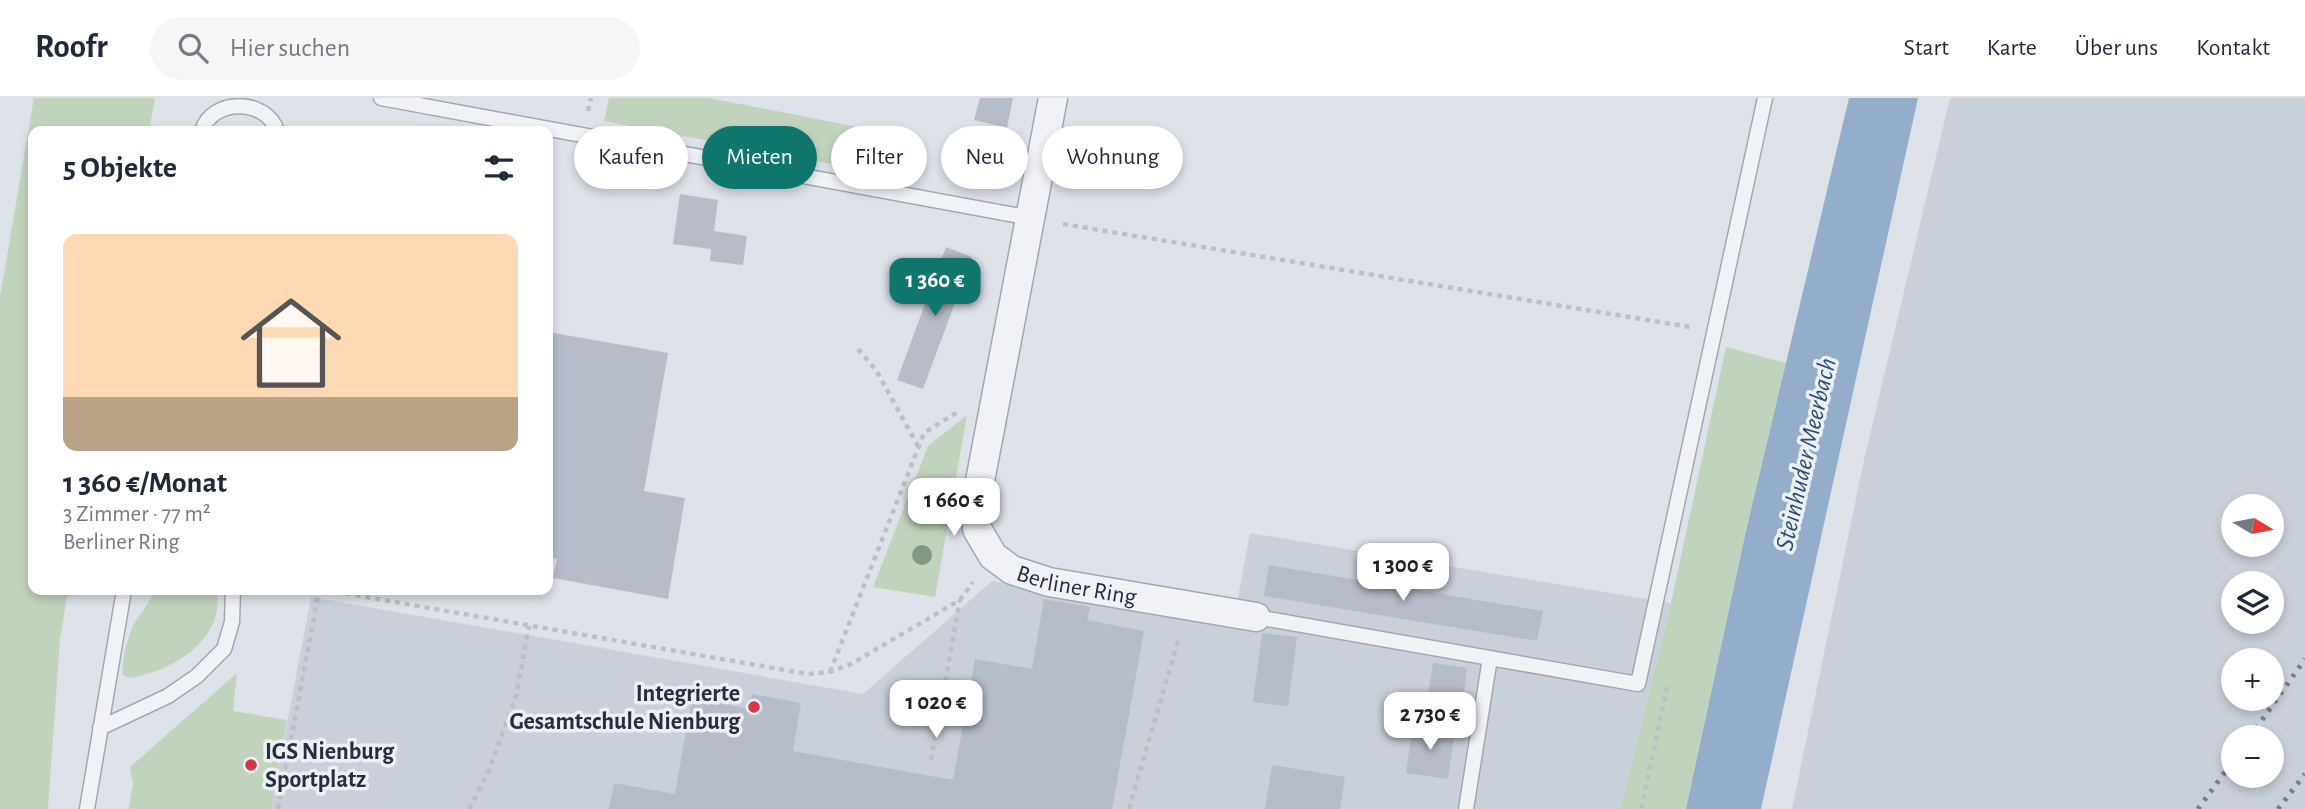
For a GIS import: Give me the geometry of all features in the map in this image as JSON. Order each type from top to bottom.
[{"type":"street","name":"Berliner Ring","points":[[1053,98],[976,502],[977,529],[993,556],[1012,570],[1049,582],[1256,617]]},
{"type":"lane","points":[[382,98],[534,126]]},
{"type":"lane","points":[[1256,617],[1639,684],[1765,98]]},
{"type":"lane","points":[[204,126],[215,109],[234,103],[255,101],[270,116],[275,126]]},
{"type":"lane","points":[[553,130],[1031,218]]},
{"type":"lane","points":[[87,809],[123,595]]},
{"type":"lane","points":[[100,728],[168,696],[197,676],[224,649],[232,622],[233,595]]},
{"type":"lane","points":[[1466,809],[1490,658]]},
{"type":"path","points":[[1031,218],[1715,331]]},
{"type":"path","points":[[858,349],[876,370],[919,447]]},
{"type":"path","points":[[830,672],[924,433],[998,387]]},
{"type":"path","points":[[354,595],[808,674],[830,672],[852,664],[960,600],[993,556]]},
{"type":"path","points":[[278,809],[318,595]]},
{"type":"path","points":[[931,761],[960,600]]},
{"type":"path","points":[[1129,809],[1177,648],[1185,605]]},
{"type":"path","points":[[470,809],[488,773],[516,696],[529,626]]},
{"type":"shaded area","points":[[1950,98],[2305,98],[2305,809],[1792,809],[1864,460]]},
{"type":"shaded area","name":"Integrierte Gesamtschule Nienburg","points":[[1250,533],[1671,603],[1620,809],[271,809],[311,597],[863,694],[992,581],[1233,624]]},
{"type":"green space","points":[[34,98],[155,98],[150,126],[29,126]]},
{"type":"green space","points":[[609,98],[709,98],[853,126],[831,126],[831,164],[817,161],[817,126],[702,126],[702,139],[688,137],[688,126],[631,126],[604,121]]},
{"type":"green space","points":[[28,133],[28,595],[67,595],[60,639],[48,809],[0,809],[0,297]]},
{"type":"green space","points":[[1726,347],[1786,363],[1746,531],[1686,809],[1620,809],[1671,603]]},
{"type":"green space","points":[[967,415],[935,597],[873,587],[928,446]]},
{"type":"green space","points":[[152,595],[217,595],[213,624],[192,650],[162,669],[129,678],[123,675],[124,654],[134,624]]},
{"type":"green space","points":[[237,673],[233,711],[287,720],[271,809],[129,809],[133,783],[130,767]]},
{"type":"water","name":"Steinhuder Meerbach","points":[[1849,98],[1918,98],[1761,809],[1686,809],[1746,531]]},
{"type":"building","points":[[980,98],[1013,98],[1007,126],[974,120]]},
{"type":"building","points":[[680,194],[718,200],[714,231],[747,236],[743,265],[710,261],[711,249],[673,244]]},
{"type":"building","points":[[946,247],[972,257],[923,389],[897,380]]},
{"type":"building","points":[[553,333],[668,353],[644,491],[685,498],[668,599],[553,578],[557,559],[553,558]]},
{"type":"building","points":[[1269,565],[1543,611],[1537,641],[1264,596]]},
{"type":"building","points":[[1044,599],[1090,607],[1087,620],[1144,631],[1112,809],[609,809],[614,783],[675,794],[692,698],[749,709],[752,694],[801,703],[793,751],[953,780],[975,659],[1032,669]]},
{"type":"building","points":[[1262,633],[1297,637],[1288,706],[1253,702]]},
{"type":"building","points":[[1433,663],[1467,668],[1461,717],[1425,712]]},
{"type":"building","points":[[1413,724],[1455,731],[1448,779],[1406,773]]},
{"type":"building","points":[[1272,765],[1345,777],[1340,809],[1265,809]]},
{"type":"railway","points":[[2258,725],[2305,659]]},
{"type":"railway","points":[[2278,809],[2305,774]]},
{"type":"railway","points":[[2198,809],[2221,777]]},
{"type":"place","name":"Integrierte Gesamtschule Nienburg","points":[[754,707]]},
{"type":"place","name":"IGS Nienburg Sportplatz","points":[[251,765]]}]
